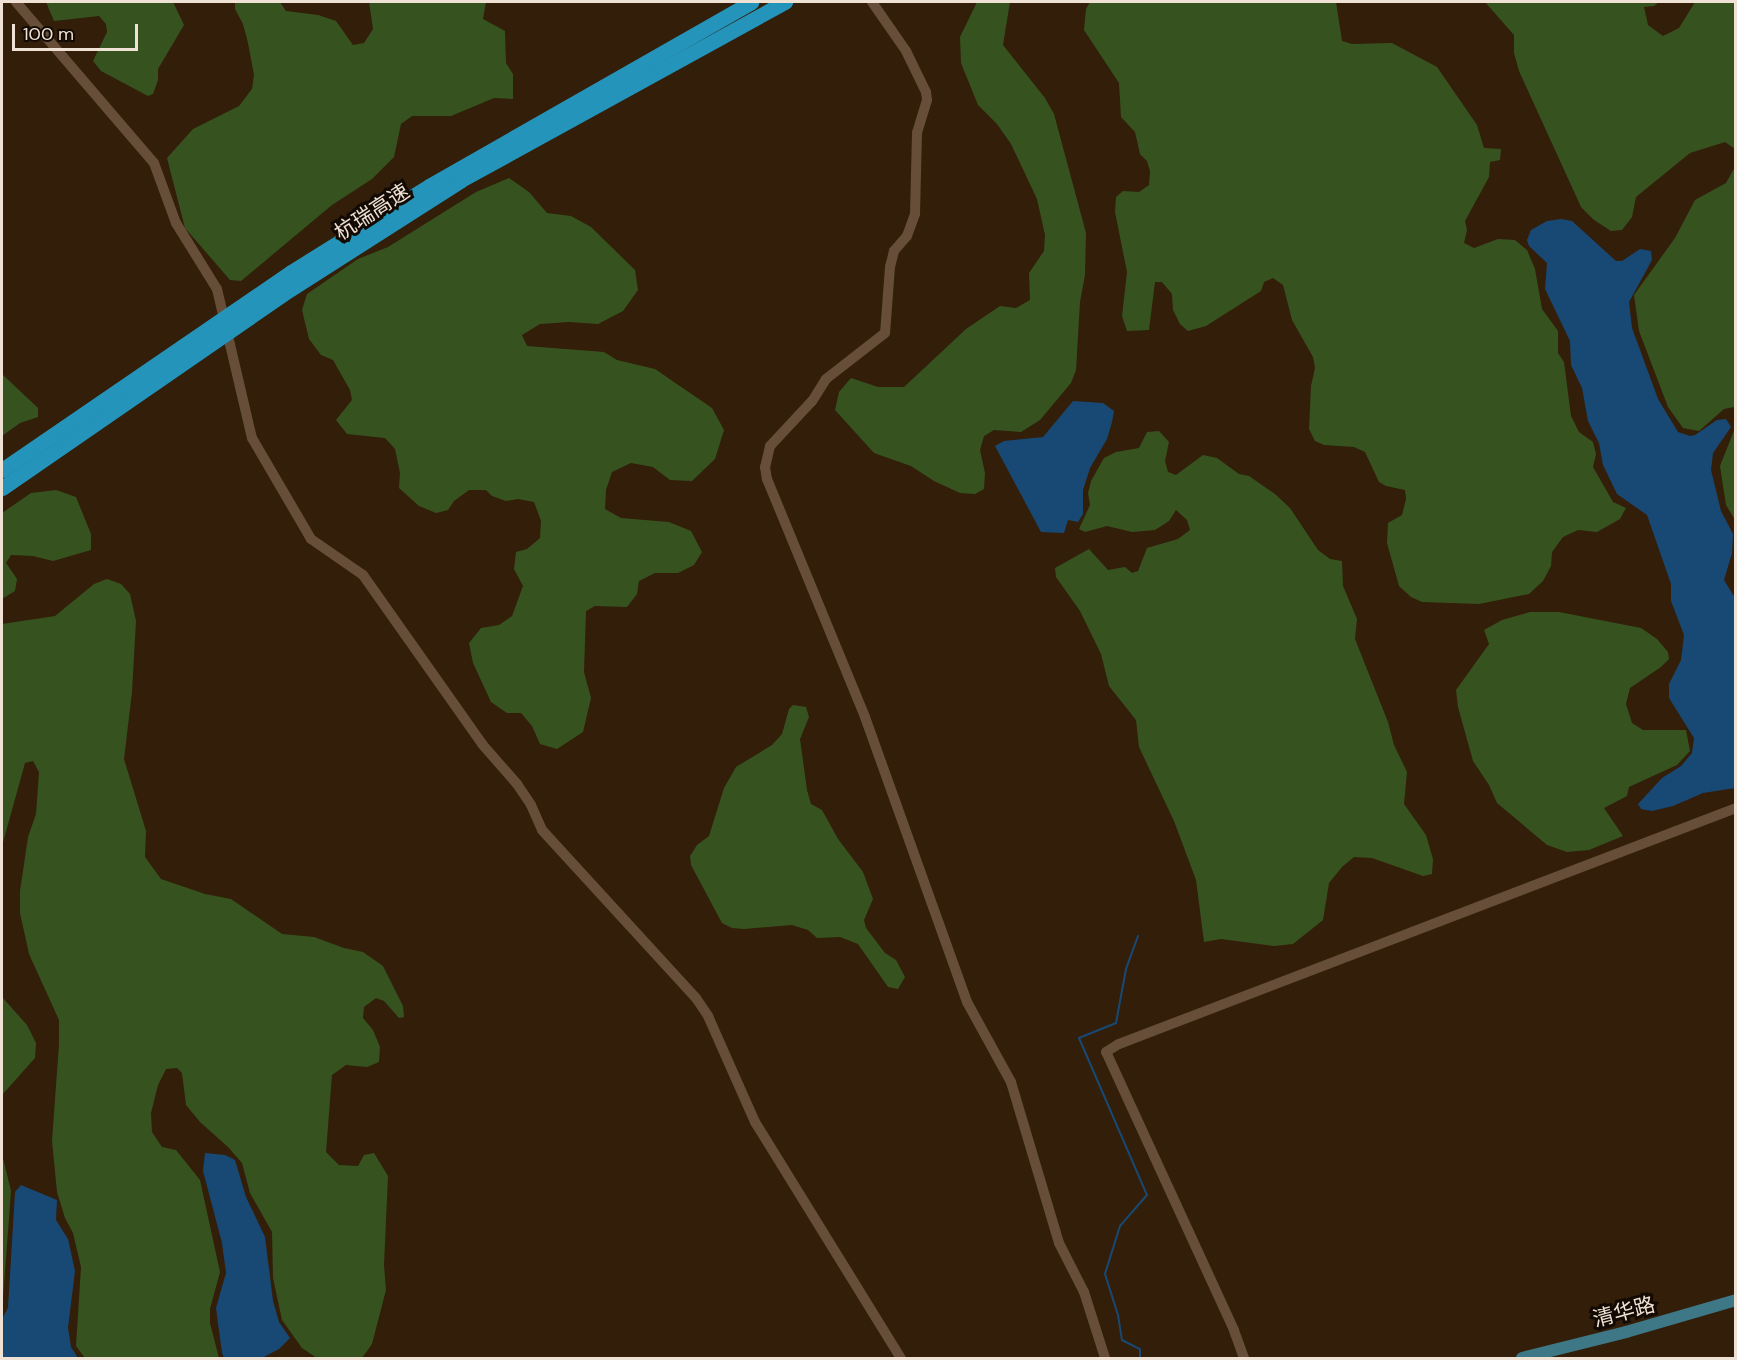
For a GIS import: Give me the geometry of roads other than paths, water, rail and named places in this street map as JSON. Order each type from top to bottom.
[{"type":"highway","name":"杭瑞高速","points":[[2,470],[194,347],[429,186],[751,2]]},
{"type":"highway","name":"杭瑞高速","points":[[264,299],[461,180],[785,2]]},
{"type":"highway","name":"杭瑞高速","points":[[2,488],[194,347]]},
{"type":"main road","name":"清华路","points":[[1522,1359],[1736,1300]]},
{"type":"street","points":[[16,2],[154,163],[176,222],[217,289],[252,438],[311,539],[363,575],[482,744],[517,784],[531,805],[542,830],[696,998],[708,1016],[755,1122],[901,1359]]},
{"type":"street","points":[[872,2],[906,51],[926,92],[927,100],[917,133],[915,214],[908,236],[894,251],[890,267],[888,318],[885,333],[826,379],[812,401],[775,440],[766,454],[767,479],[865,717],[967,1002],[1011,1082],[1059,1243],[1084,1292],[1105,1359]]},
{"type":"street","points":[[1244,1359],[1234,1330],[1106,1052],[1129,1040],[1736,808]]},
{"type":"water","points":[[1561,219],[1572,221],[1616,261],[1622,261],[1640,249],[1651,251],[1652,260],[1629,302],[1632,328],[1658,399],[1678,432],[1690,436],[1695,435],[1717,420],[1726,419],[1731,427],[1713,453],[1711,470],[1721,511],[1733,534],[1732,553],[1724,580],[1735,598],[1735,788],[1703,793],[1673,806],[1652,811],[1641,809],[1638,804],[1662,778],[1681,766],[1692,753],[1694,738],[1669,698],[1669,684],[1681,660],[1684,635],[1671,601],[1671,584],[1647,515],[1617,494],[1603,465],[1599,443],[1588,421],[1582,388],[1571,365],[1570,341],[1545,289],[1547,263],[1529,246],[1527,240],[1531,230],[1547,221]]},
{"type":"water","points":[[1073,401],[1103,403],[1114,411],[1112,422],[1107,439],[1090,468],[1083,490],[1083,514],[1078,522],[1068,520],[1064,533],[1041,532],[995,446],[1004,441],[1043,437]]},
{"type":"water","points":[[205,1153],[225,1155],[235,1160],[246,1197],[265,1237],[273,1301],[279,1322],[290,1338],[279,1349],[262,1358],[224,1358],[222,1353],[216,1308],[226,1273],[222,1243],[203,1171]]},
{"type":"water","points":[[21,1185],[57,1200],[56,1220],[68,1239],[75,1271],[68,1328],[71,1347],[78,1358],[2,1358],[2,1319],[8,1308],[15,1192]]},
{"type":"waterway","points":[[1138,936],[1126,969],[1116,1023],[1079,1038],[1147,1195],[1120,1226],[1105,1274],[1118,1315],[1122,1340],[1140,1349],[1140,1358]]}]
